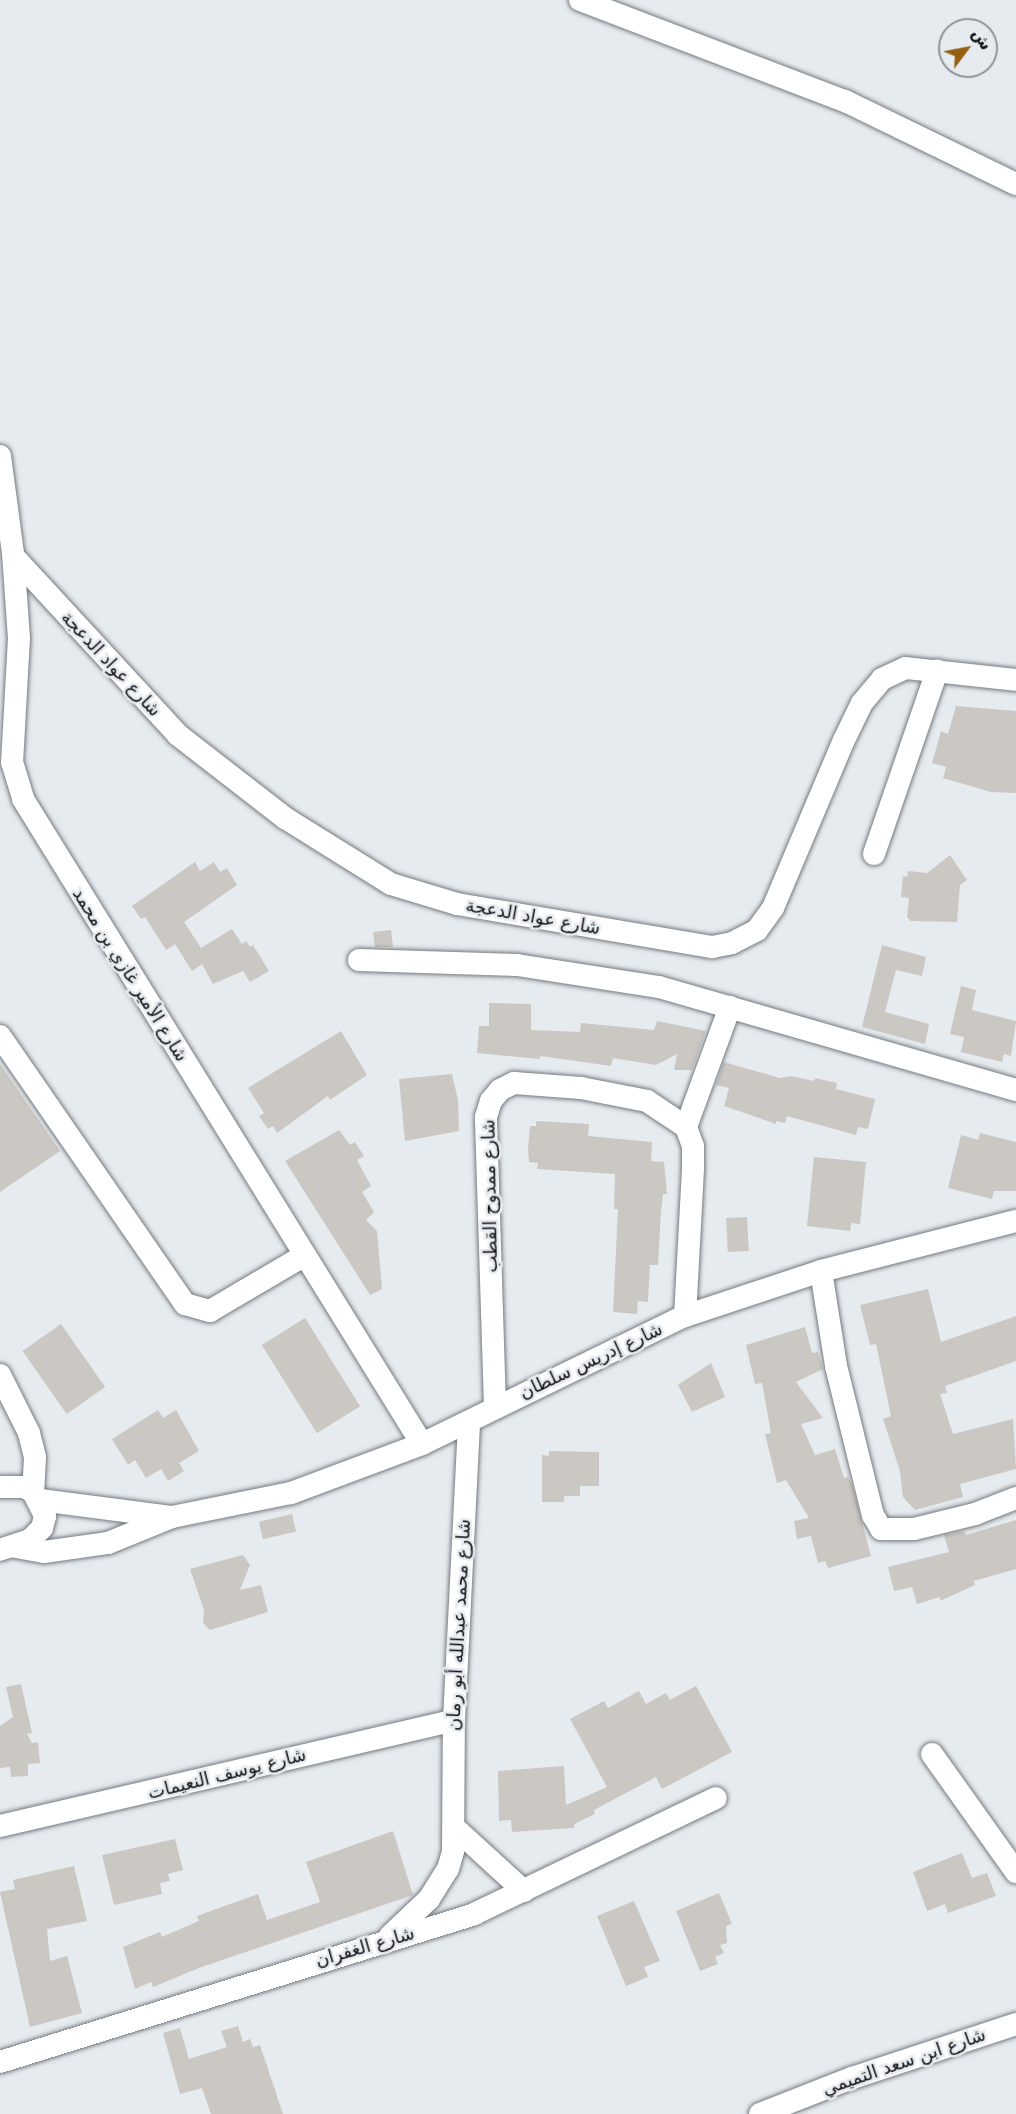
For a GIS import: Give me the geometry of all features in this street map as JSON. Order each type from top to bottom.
[{"type":"street","points":[[580,0],[845,102],[1016,184]]},
{"type":"street","name":"شارع الأمير غازي بن محمد","points":[[0,456],[14,557],[19,638],[6,738],[23,799],[422,1444]]},
{"type":"street","name":"شارع عواد الدعجة","points":[[14,557],[178,735],[285,818],[392,884],[457,904],[712,947],[732,943],[757,930],[773,908],[862,702],[882,679],[906,668],[1016,680]]},
{"type":"street","points":[[874,854],[937,671]]},
{"type":"street","points":[[359,960],[517,965],[658,987],[1016,1090]]},
{"type":"street","points":[[685,1316],[693,1146],[686,1127],[730,1007]]},
{"type":"street","points":[[0,1036],[185,1304],[210,1311],[305,1255]]},
{"type":"street","name":"شارع ممدوح القطب","points":[[495,1407],[486,1117],[491,1101],[500,1090],[514,1083],[559,1084],[646,1101],[686,1127]]},
{"type":"street","name":"شارع إدريس سلطان","points":[[8,1549],[44,1552],[108,1543],[172,1517],[291,1493],[422,1444],[685,1316],[821,1271],[1016,1221]]},
{"type":"street","points":[[821,1271],[836,1366],[873,1515],[881,1529],[914,1529],[975,1514],[1016,1498]]},
{"type":"street","points":[[0,1375],[31,1441],[35,1457],[36,1496],[45,1516],[42,1528],[8,1549]]},
{"type":"street","name":"شارع محمد عبدالله أبو رمان","points":[[381,1942],[417,1912],[439,1885],[448,1869],[456,1828],[454,1720],[469,1422]]},
{"type":"street","name":"شارع إدريس سلطان","points":[[0,1487],[24,1487],[36,1496],[172,1517]]},
{"type":"street","name":"شارع يوسف النعيمات","points":[[0,1826],[454,1720]]},
{"type":"street","points":[[932,1754],[1016,1872]]},
{"type":"street","name":"شارع الغفران","points":[[0,2062],[474,1914],[716,1798]]},
{"type":"street","points":[[456,1828],[524,1891]]},
{"type":"street","name":"شارع ابن سعد التميمي","points":[[760,2114],[852,2078],[1016,2024]]},
{"type":"building","points":[[956,706],[1016,711],[1016,793],[991,792],[943,778],[946,767],[932,763],[941,731],[948,734]]},
{"type":"building","points":[[950,855],[967,880],[960,885],[957,922],[911,921],[907,917],[909,898],[901,897],[903,876],[907,877],[908,871],[927,873]]},
{"type":"building","points":[[195,862],[200,871],[214,862],[220,872],[227,868],[237,885],[184,922],[201,948],[232,929],[242,944],[246,941],[250,947],[253,945],[269,971],[250,982],[243,971],[213,984],[202,964],[192,971],[175,944],[166,950],[145,917],[141,919],[132,906]]},
{"type":"building","points":[[391,930],[393,947],[375,947],[373,932]]},
{"type":"building","points":[[882,945],[926,957],[922,976],[896,970],[885,1012],[929,1024],[925,1044],[862,1027]]},
{"type":"building","points":[[961,986],[976,990],[972,1010],[1016,1021],[1011,1056],[1004,1054],[1002,1062],[961,1052],[964,1037],[950,1034]]},
{"type":"building","points":[[489,1003],[531,1004],[531,1030],[580,1032],[581,1023],[654,1030],[657,1021],[706,1031],[692,1070],[674,1070],[677,1054],[656,1065],[613,1058],[611,1066],[540,1056],[540,1059],[477,1053],[479,1026],[489,1026]]},
{"type":"building","points":[[341,1031],[367,1075],[330,1100],[328,1096],[277,1133],[273,1126],[268,1129],[259,1116],[264,1113],[248,1088]]},
{"type":"building","points":[[724,1062],[780,1078],[791,1076],[814,1081],[815,1078],[837,1083],[836,1089],[875,1099],[868,1129],[858,1127],[856,1135],[787,1116],[785,1123],[776,1121],[776,1124],[724,1106],[729,1088],[716,1085]]},
{"type":"building","points":[[0,1064],[60,1151],[0,1192]]},
{"type":"building","points":[[452,1074],[458,1100],[459,1131],[405,1141],[399,1079]]},
{"type":"building","points":[[536,1121],[589,1124],[588,1136],[652,1142],[651,1161],[664,1162],[667,1194],[663,1194],[658,1265],[650,1265],[648,1302],[638,1301],[637,1314],[613,1312],[618,1209],[614,1209],[615,1174],[537,1169],[538,1163],[529,1162],[528,1149],[530,1126],[536,1126]]},
{"type":"building","points":[[339,1130],[350,1145],[355,1142],[364,1156],[357,1160],[371,1186],[362,1192],[374,1212],[366,1220],[377,1231],[382,1289],[370,1295],[285,1161]]},
{"type":"building","points":[[980,1133],[1016,1142],[1016,1191],[994,1191],[992,1199],[948,1188],[961,1135],[978,1140]]},
{"type":"building","points":[[814,1157],[866,1162],[860,1224],[851,1223],[850,1231],[807,1226]]},
{"type":"building","points":[[747,1217],[749,1251],[728,1252],[726,1218]]},
{"type":"building","points":[[928,1289],[941,1342],[1016,1316],[1016,1361],[945,1386],[947,1393],[940,1394],[953,1434],[1013,1419],[1016,1469],[960,1484],[963,1497],[915,1510],[903,1497],[900,1471],[883,1419],[891,1416],[876,1344],[870,1345],[860,1305]]},
{"type":"building","points":[[305,1318],[360,1406],[317,1433],[262,1345]]},
{"type":"building","points":[[61,1324],[105,1387],[67,1414],[22,1351]]},
{"type":"building","points":[[805,1327],[812,1353],[818,1352],[823,1369],[796,1382],[823,1418],[801,1424],[815,1455],[835,1449],[844,1478],[848,1477],[852,1485],[871,1556],[828,1568],[825,1561],[818,1563],[811,1536],[797,1539],[794,1521],[809,1518],[786,1480],[777,1483],[765,1434],[771,1433],[762,1383],[755,1384],[746,1345]]},
{"type":"building","points":[[711,1363],[725,1397],[692,1412],[678,1385]]},
{"type":"building","points":[[158,1410],[163,1418],[176,1410],[199,1451],[179,1463],[184,1471],[168,1481],[161,1469],[146,1478],[135,1460],[128,1465],[112,1439]]},
{"type":"building","points":[[549,1451],[599,1452],[599,1486],[580,1486],[580,1496],[564,1496],[564,1502],[542,1502],[542,1455],[549,1456]]},
{"type":"building","points":[[292,1514],[296,1532],[263,1539],[259,1522]]},
{"type":"building","points":[[1016,1520],[1016,1569],[974,1581],[975,1585],[940,1601],[940,1597],[917,1604],[912,1587],[894,1591],[888,1567],[949,1552],[944,1535],[964,1531],[966,1535]]},
{"type":"building","points":[[243,1555],[250,1565],[240,1590],[261,1585],[268,1612],[210,1630],[203,1623],[204,1610],[190,1569]]},
{"type":"building","points":[[21,1684],[32,1733],[27,1734],[32,1743],[38,1742],[40,1763],[28,1764],[28,1776],[11,1777],[10,1767],[0,1768],[0,1726],[13,1717],[6,1687]]},
{"type":"building","points":[[696,1686],[732,1752],[662,1789],[656,1777],[594,1810],[595,1814],[574,1824],[574,1828],[512,1832],[511,1820],[499,1821],[498,1771],[564,1766],[566,1805],[607,1787],[570,1719],[604,1701],[608,1708],[639,1691],[646,1704],[666,1693],[670,1700]]},
{"type":"building","points":[[393,1831],[413,1895],[199,1968],[153,1987],[151,1982],[135,1989],[123,1947],[160,1932],[162,1937],[199,1921],[197,1916],[258,1894],[267,1920],[320,1902],[306,1862]]},
{"type":"building","points":[[175,1839],[183,1870],[168,1874],[170,1881],[160,1883],[162,1894],[114,1905],[102,1855]]},
{"type":"building","points":[[962,1853],[972,1878],[987,1873],[996,1896],[948,1913],[945,1904],[927,1911],[913,1872]]},
{"type":"building","points":[[74,1866],[87,1921],[47,1929],[50,1961],[67,1956],[82,2013],[30,2027],[0,1892],[15,1889],[13,1880]]},
{"type":"building","points":[[719,1893],[732,1924],[726,1926],[727,1943],[720,1945],[724,1953],[715,1957],[718,1964],[700,1971],[676,1911]]},
{"type":"building","points":[[634,1901],[660,1961],[644,1967],[648,1977],[626,1986],[597,1916]]},
{"type":"building","points":[[238,2026],[243,2042],[250,2039],[253,2047],[260,2045],[283,2114],[211,2114],[202,2088],[180,2094],[163,2033],[180,2028],[189,2059],[227,2047],[221,2031]]}]
